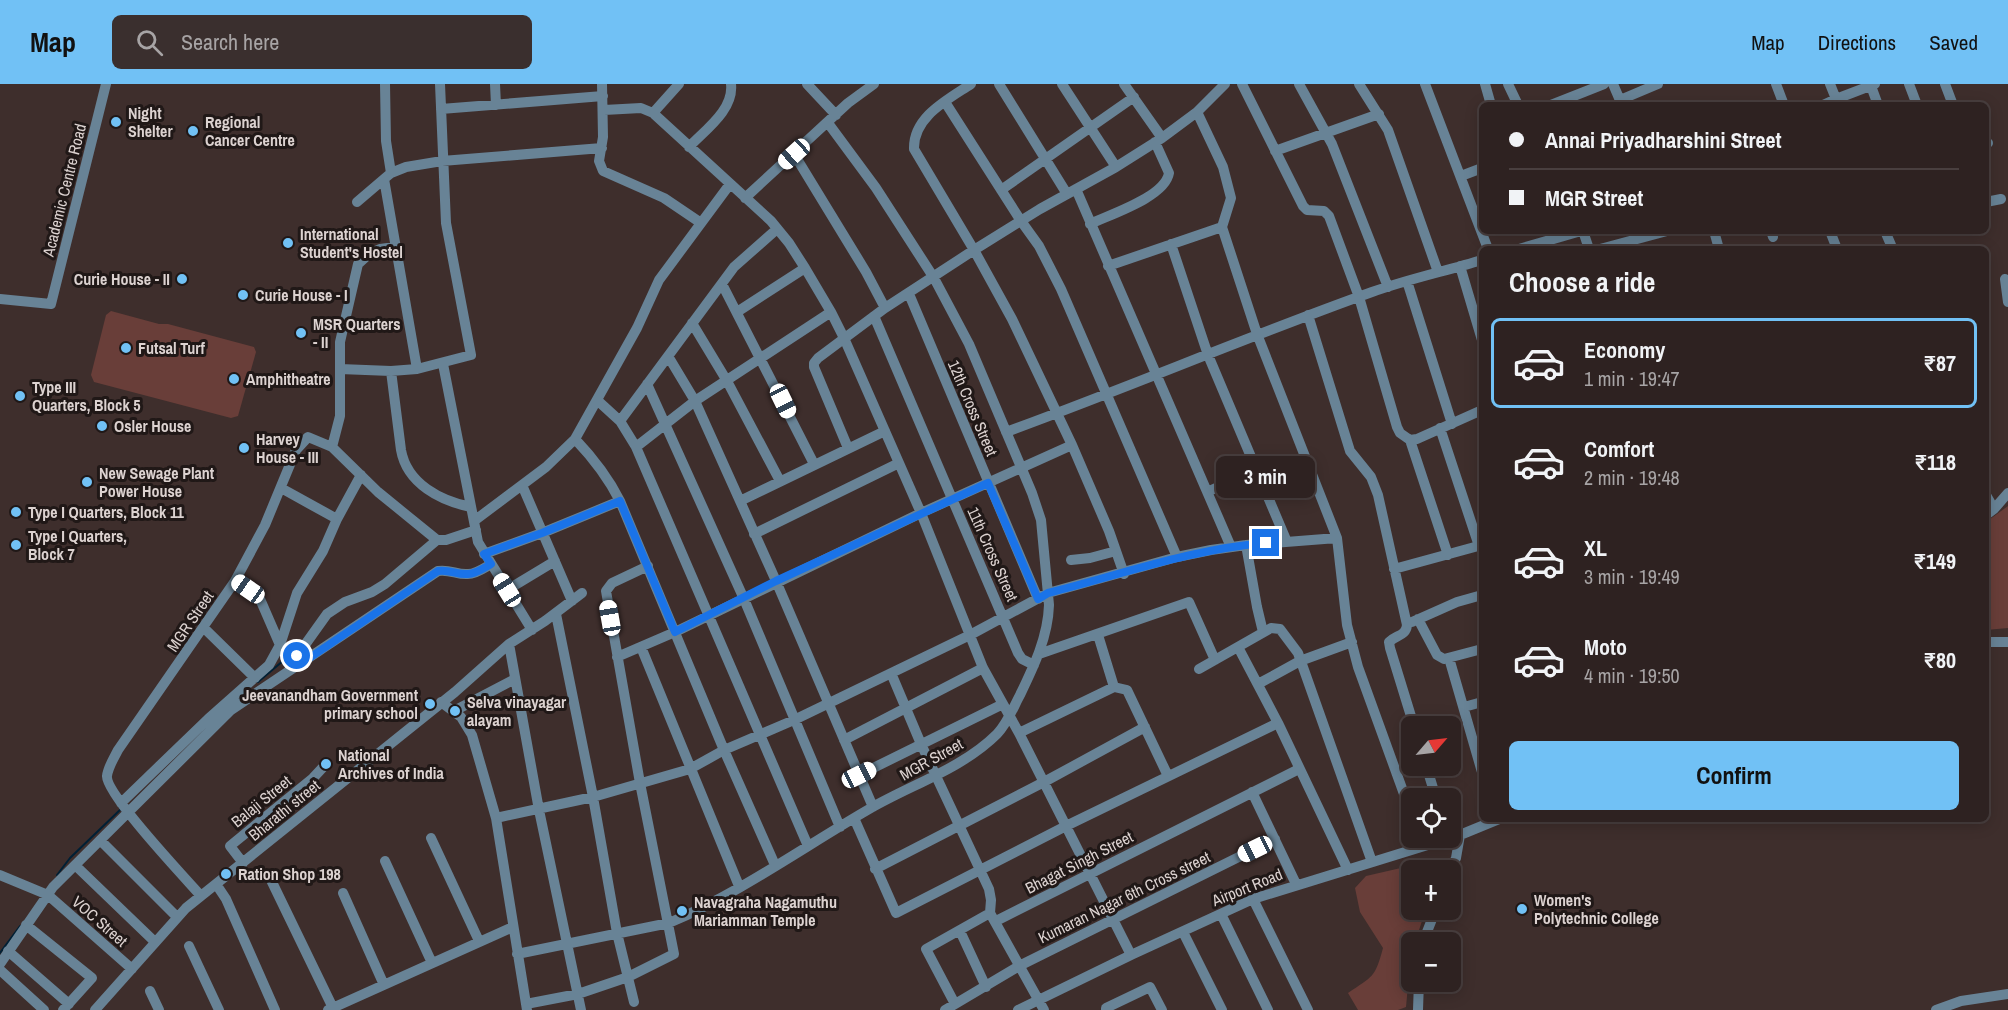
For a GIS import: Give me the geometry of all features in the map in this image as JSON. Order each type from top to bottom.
[{"type":"street","name":"Academic Centre Road","points":[[0,299],[51,304],[106,84]]},
{"type":"street","points":[[385,84],[388,176],[395,247],[417,369]]},
{"type":"street","points":[[340,369],[391,371],[417,369],[471,355],[446,223],[440,84]]},
{"type":"street","points":[[495,84],[496,105]]},
{"type":"street","points":[[602,84],[604,110],[599,161],[603,171],[664,198],[701,223]]},
{"type":"street","points":[[653,113],[679,84]]},
{"type":"street","points":[[689,147],[724,109],[731,96],[731,84]]},
{"type":"street","name":"MGR Street","points":[[517,954],[669,922],[688,915],[873,807],[935,775],[978,749],[998,733],[1010,716],[1039,654],[1048,619],[1043,596],[1041,520],[1022,468],[969,344],[934,278],[807,84]]},
{"type":"street","points":[[745,198],[848,103],[874,84]]},
{"type":"street","points":[[971,84],[925,118],[914,140],[914,149],[975,250],[1012,318],[1058,413],[1124,574]]},
{"type":"street","points":[[999,84],[1046,159],[1072,191],[1090,224],[1209,491],[1231,547]]},
{"type":"street","points":[[1062,84],[1116,167]]},
{"type":"street","points":[[1090,224],[1154,194],[1165,183],[1169,173],[1158,140],[1134,97],[1124,84]]},
{"type":"street","points":[[848,448],[813,363],[885,308],[1021,221],[1116,167],[1158,140],[1197,112],[1225,84]]},
{"type":"street","points":[[1242,84],[1303,206],[1307,210],[1324,211],[1329,216],[1359,297],[1397,428],[1410,440],[1448,555]]},
{"type":"street","points":[[1299,84],[1340,161],[1388,287]]},
{"type":"street","points":[[1359,84],[1379,114],[1393,144],[1438,272]]},
{"type":"street","points":[[1425,84],[1479,225]]},
{"type":"street","points":[[1485,84],[1490,102]]},
{"type":"street","points":[[1508,84],[1517,102]]},
{"type":"street","points":[[1569,102],[1604,84]]},
{"type":"street","points":[[1613,84],[1621,102]]},
{"type":"street","points":[[1623,102],[1658,84]]},
{"type":"street","points":[[1776,84],[1783,102]]},
{"type":"street","points":[[1830,84],[1837,102],[1873,85],[1877,102]]},
{"type":"street","points":[[1909,84],[1916,102]]},
{"type":"street","points":[[1945,84],[1952,102]]},
{"type":"street","points":[[441,109],[603,96]]},
{"type":"street","points":[[1001,190],[1134,97]]},
{"type":"street","points":[[945,102],[1039,246],[1061,289],[1177,557]]},
{"type":"street","points":[[604,110],[641,108],[653,113],[777,229],[806,268],[844,338],[921,513],[983,668],[1019,733],[1131,955]]},
{"type":"street","points":[[1197,112],[1223,167],[1231,198],[1222,227],[1257,334],[1337,538],[1347,625],[1358,667],[1402,788]]},
{"type":"street","points":[[1275,151],[1379,114]]},
{"type":"street","points":[[357,202],[388,176],[406,166],[602,148]]},
{"type":"street","points":[[794,154],[866,272],[885,308]]},
{"type":"street","points":[[1461,176],[1479,169]]},
{"type":"street","points":[[296,667],[297,656],[327,614],[345,602],[372,592],[385,584],[437,540],[446,540],[475,525],[575,440],[637,328],[659,280],[730,184]]},
{"type":"street","points":[[1989,201],[2001,199]]},
{"type":"street","points":[[1108,266],[1222,227]]},
{"type":"street","points":[[620,421],[734,267],[777,229]]},
{"type":"street","points":[[1536,234],[1539,243]]},
{"type":"street","points":[[1529,246],[1571,234]]},
{"type":"street","points":[[1611,246],[1656,234]]},
{"type":"street","points":[[1886,234],[1891,246]]},
{"type":"street","points":[[1171,244],[1209,355],[1287,542]]},
{"type":"street","points":[[395,247],[380,249],[369,254],[358,264],[340,342],[339,424],[332,447],[437,540]]},
{"type":"street","points":[[1006,432],[1156,376],[1308,315],[1388,287],[1479,261]]},
{"type":"street","points":[[1460,266],[1479,330]]},
{"type":"street","points":[[737,312],[806,268]]},
{"type":"street","points":[[2005,279],[2008,302]]},
{"type":"street","points":[[1407,281],[1452,424]]},
{"type":"street","points":[[722,284],[762,358],[814,464]]},
{"type":"street","name":"12th Cross Street","points":[[909,294],[988,483],[1043,596]]},
{"type":"street","points":[[636,447],[695,401],[831,312]]},
{"type":"street","points":[[1308,315],[1350,451],[1371,477],[1378,495],[1407,625],[1403,634],[1389,642],[1411,716]]},
{"type":"street","name":"11th Cross Street","points":[[874,316],[1018,653],[1022,659],[1034,665]]},
{"type":"street","points":[[692,323],[727,381],[780,481]]},
{"type":"street","points":[[668,356],[695,401],[776,581],[873,807]]},
{"type":"street","points":[[443,364],[478,542],[532,630]]},
{"type":"street","points":[[391,371],[401,450],[406,467],[416,480],[436,495],[454,504],[471,507]]},
{"type":"street","points":[[647,384],[744,598],[840,827]]},
{"type":"street","points":[[597,400],[620,421],[636,447],[808,846]]},
{"type":"street","points":[[1410,440],[1479,411]]},
{"type":"street","points":[[1440,428],[1479,542]]},
{"type":"street","points":[[740,501],[885,431]]},
{"type":"street","name":"MGR Street","points":[[129,813],[109,786],[106,777],[118,750],[235,580],[265,525],[296,450],[308,437],[332,447]]},
{"type":"street","points":[[575,440],[609,479],[620,501],[724,750],[776,865]]},
{"type":"street","points":[[618,657],[709,616],[776,581],[953,498],[1072,445]]},
{"type":"street","points":[[754,534],[899,463]]},
{"type":"street","points":[[1209,491],[1257,470]]},
{"type":"street","points":[[122,803],[208,719],[269,665],[280,645],[297,593],[323,551],[361,475]]},
{"type":"street","points":[[522,485],[572,601]]},
{"type":"street","points":[[281,488],[337,519]]},
{"type":"street","points":[[1990,512],[2006,494]]},
{"type":"street","points":[[0,964],[48,895],[231,710],[438,571],[447,570],[467,575],[474,573],[487,559],[542,533],[620,501]]},
{"type":"street","points":[[496,818],[593,797],[690,769],[759,733],[794,720],[970,635],[1043,596],[1177,557],[1246,545],[1337,538]]},
{"type":"street","points":[[1246,545],[1263,632]]},
{"type":"street","points":[[1394,569],[1479,545]]},
{"type":"street","points":[[1071,560],[1090,558],[1116,550]]},
{"type":"street","points":[[507,590],[555,561]]},
{"type":"street","points":[[441,702],[454,711],[468,726],[496,818],[526,1007],[578,994],[628,977],[674,954],[640,783],[606,591],[612,583],[648,566]]},
{"type":"street","points":[[235,580],[260,599],[280,645]]},
{"type":"street","name":"Bharathi street","points":[[95,1010],[177,917],[201,896],[441,702],[509,644],[556,614],[582,593]]},
{"type":"street","points":[[1407,625],[1457,602],[1479,596]]},
{"type":"street","points":[[1039,654],[1189,602],[1215,660]]},
{"type":"street","points":[[556,614],[593,797],[617,933],[634,1002]]},
{"type":"street","points":[[1418,619],[1437,655],[1444,659],[1479,650]]},
{"type":"street","points":[[204,628],[255,678]]},
{"type":"street","points":[[1199,669],[1271,628],[1280,629],[1300,661],[1371,862]]},
{"type":"street","points":[[1098,635],[1114,687]]},
{"type":"street","points":[[1258,684],[1300,661],[1352,642]]},
{"type":"street","points":[[1989,642],[2008,642]]},
{"type":"street","points":[[509,644],[539,810],[581,1010]]},
{"type":"street","points":[[1238,646],[1278,723],[1348,870]]},
{"type":"street","points":[[641,647],[739,886]]},
{"type":"street","points":[[1449,658],[1479,761]]},
{"type":"street","points":[[844,740],[983,668]]},
{"type":"street","points":[[891,673],[935,775],[980,870],[991,900],[993,917],[1044,1010]]},
{"type":"street","points":[[454,711],[515,678]]},
{"type":"street","points":[[1019,733],[1114,687],[1127,690],[1168,776]]},
{"type":"street","points":[[1464,707],[1479,703]]},
{"type":"street","points":[[859,775],[1003,704]]},
{"type":"street","points":[[854,818],[896,913],[1066,826],[1278,723]]},
{"type":"street","points":[[875,869],[1145,727]]},
{"type":"street","name":"Balaji Street","points":[[243,863],[230,846],[313,778],[326,764]]},
{"type":"street","name":"Bhagat Singh Street","points":[[950,1007],[926,950],[960,931],[1090,873],[1299,769]]},
{"type":"street","points":[[1252,792],[1296,884]]},
{"type":"street","points":[[129,813],[201,896]]},
{"type":"street","name":"Airport Road","points":[[1461,835],[1490,822]]},
{"type":"street","points":[[431,838],[479,941]]},
{"type":"street","name":"Kumaran Nagar 6th Cross street","points":[[1019,966],[1275,839]]},
{"type":"street","points":[[101,841],[177,917]]},
{"type":"street","name":"Airport Road","points":[[1018,1010],[1253,899],[1348,870],[1406,848]]},
{"type":"street","points":[[385,861],[432,963]]},
{"type":"street","points":[[76,866],[155,942]]},
{"type":"street","name":"VOC Street","points":[[0,875],[48,895],[132,969]]},
{"type":"street","points":[[271,880],[330,1009],[513,927]]},
{"type":"street","points":[[216,884],[226,899],[275,1010]]},
{"type":"street","points":[[343,893],[384,985]]},
{"type":"street","points":[[1253,899],[1308,1010]]},
{"type":"street","points":[[1221,914],[1268,1010]]},
{"type":"street","points":[[8,951],[66,1007],[92,978],[26,925]]},
{"type":"street","points":[[960,931],[986,987]]},
{"type":"street","points":[[1184,932],[1222,1010]]},
{"type":"street","points":[[189,946],[219,1010]]},
{"type":"street","points":[[950,1007],[1019,966]]},
{"type":"street","points":[[0,970],[41,1009]]},
{"type":"street","points":[[1106,1010],[1151,988],[1162,1010]]},
{"type":"street","points":[[150,991],[159,1010]]},
{"type":"street","points":[[1418,1010],[1419,992]]},
{"type":"street","points":[[1936,1010],[1960,1001],[2008,994]]},
{"type":"shaded area","points":[[111,311],[254,347],[256,352],[238,416],[231,418],[94,382],[91,375],[106,315]]},
{"type":"shaded area","points":[[2008,506],[2008,628],[1989,630],[1989,520]]},
{"type":"shaded area","points":[[1401,868],[1401,920],[1422,920],[1418,932],[1401,932],[1401,992],[1407,992],[1406,1007],[1398,1010],[1358,1010],[1348,993],[1372,975],[1383,948],[1360,912],[1355,888],[1366,876]]},
{"type":"waterway","points":[[258,682],[290,655]]},
{"type":"waterway","points":[[57,875],[70,858],[122,808]]},
{"type":"waterway","points":[[0,953],[20,926]]},
{"type":"place","name":"Night Shelter","points":[[116,122]]},
{"type":"place","name":"Regional Cancer Centre","points":[[193,131]]},
{"type":"place","name":"International Student's Hostel","points":[[288,243]]},
{"type":"place","name":"Curie House - II","points":[[182,279]]},
{"type":"place","name":"Curie House - I","points":[[243,295]]},
{"type":"place","name":"MSR Quarters - II","points":[[301,333]]},
{"type":"place","name":"Futsal Turf","points":[[126,348]]},
{"type":"place","name":"Amphitheatre","points":[[234,379]]},
{"type":"place","name":"Type III Quarters, Block 5","points":[[20,396]]},
{"type":"place","name":"Osler House","points":[[102,426]]},
{"type":"place","name":"Harvey House - III","points":[[244,448]]},
{"type":"place","name":"New Sewage Plant Power House","points":[[87,482]]},
{"type":"place","name":"Type I Quarters, Block 11","points":[[16,512]]},
{"type":"place","name":"Type I Quarters, Block 7","points":[[16,545]]},
{"type":"place","name":"Jeevanandham Government primary school","points":[[430,704]]},
{"type":"place","name":"Selva vinayagar alayam","points":[[455,711]]},
{"type":"place","name":"National Archives of India","points":[[326,764]]},
{"type":"place","name":"Ration Shop 198","points":[[226,874]]},
{"type":"place","name":"Women's Polytechnic College","points":[[1522,909]]},
{"type":"place","name":"Navagraha Nagamuthu Mariamman Temple","points":[[682,911]]},
{"type":"route","points":[[297,656],[296,667],[438,571],[447,570],[467,575],[474,573],[491,564],[484,554],[620,501],[675,632],[776,581],[988,483],[1038,599],[1048,593],[1124,574],[1177,557],[1266,543]]}]
